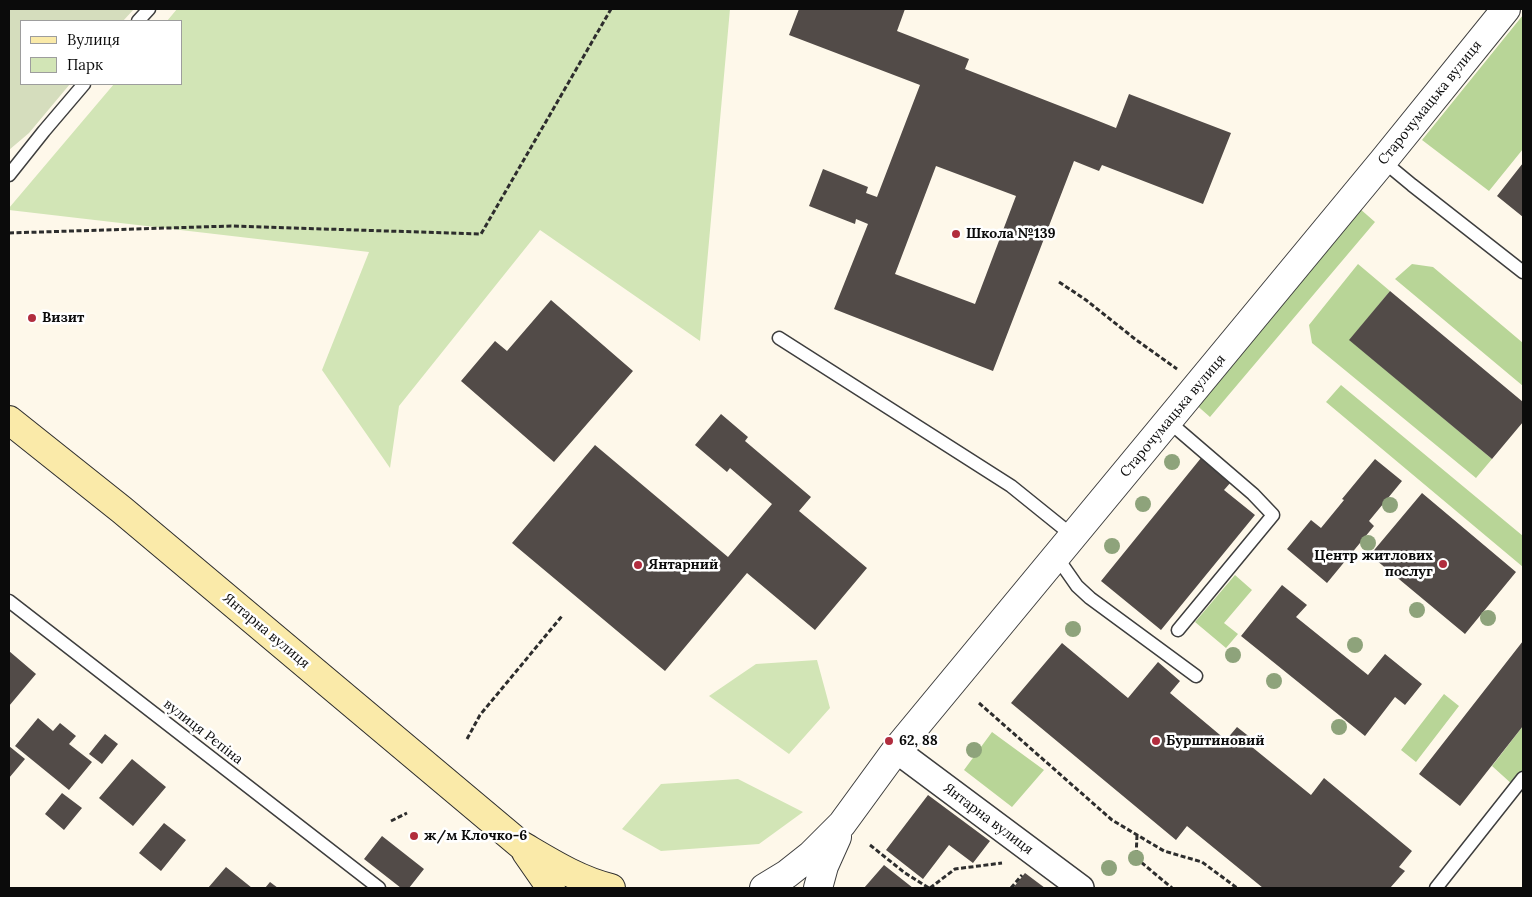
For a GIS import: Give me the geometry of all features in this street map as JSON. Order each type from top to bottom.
[{"type":"main road","name":"Янтарна вулиця","points":[[9,420],[130,516],[521,845],[559,867],[601,886],[611,888]]},
{"type":"main road","name":"Янтарна вулиця","points":[[521,845],[551,888]]},
{"type":"street","name":"Старочумацька вулиця","points":[[764,888],[787,874],[811,855],[842,824],[896,750],[1383,161],[1506,9]]},
{"type":"street","name":"Янтарна вулиця","points":[[896,750],[1081,888]]},
{"type":"street","name":"Старочумацька вулиця","points":[[818,888],[824,866],[842,824]]},
{"type":"lane","points":[[139,20],[149,9]]},
{"type":"lane","points":[[9,175],[83,85]]},
{"type":"lane","points":[[1383,161],[1412,186],[1523,272]]},
{"type":"lane","points":[[778,338],[1011,486],[1065,546],[1077,586],[1090,598],[1196,676]]},
{"type":"lane","points":[[1168,421],[1253,494],[1273,515],[1178,630]]},
{"type":"lane","name":"вулиця Рєпіна","points":[[9,601],[379,888]]},
{"type":"lane","points":[[1436,888],[1523,778]]},
{"type":"path","points":[[9,233],[231,226],[481,234],[612,9]]},
{"type":"path","points":[[1059,282],[1182,372]]},
{"type":"path","points":[[467,739],[480,715],[562,616]]},
{"type":"path","points":[[980,703],[1112,820],[1164,851],[1202,862],[1237,888]]},
{"type":"path","points":[[391,822],[407,813]]},
{"type":"path","points":[[1137,835],[1136,858],[1172,888]]},
{"type":"path","points":[[870,845],[905,873],[930,888],[955,869],[1005,862]]},
{"type":"green space","points":[[9,9],[134,9],[124,20],[20,20],[20,85],[69,85],[29,133],[9,150]]},
{"type":"green space","points":[[177,9],[730,9],[700,341],[540,230],[399,406],[390,468],[322,370],[369,252],[9,210],[113,85],[182,85],[182,20],[168,20]]},
{"type":"green space","points":[[1523,15],[1523,149],[1489,191],[1422,140]]},
{"type":"green space","points":[[1359,208],[1375,222],[1210,417],[1193,402]]},
{"type":"green space","points":[[1358,264],[1390,291],[1350,340],[1492,459],[1476,478],[1312,343],[1309,325]]},
{"type":"green space","points":[[1412,264],[1433,267],[1523,343],[1523,386],[1395,279]]},
{"type":"green space","points":[[1341,385],[1523,536],[1523,567],[1326,402]]},
{"type":"green space","points":[[1235,575],[1252,590],[1224,623],[1238,634],[1226,648],[1195,622]]},
{"type":"green space","points":[[817,660],[830,708],[789,754],[709,696],[756,664]]},
{"type":"green space","points":[[1444,694],[1459,706],[1416,762],[1401,750]]},
{"type":"green space","points":[[1523,726],[1523,773],[1513,785],[1492,766]]},
{"type":"green space","points":[[992,732],[1044,770],[1012,807],[964,770]]},
{"type":"green space","points":[[738,779],[803,812],[759,844],[661,851],[622,829],[661,784]]},
{"type":"building","points":[[799,9],[905,9],[897,31],[969,59],[965,69],[1116,128],[1129,94],[1231,133],[1203,204],[1102,165],[1099,171],[1074,161],[993,371],[834,309],[868,224],[856,219],[855,224],[809,206],[823,169],[868,187],[866,193],[877,197],[920,85],[789,35]],"holes":[[[936,166],[1016,196],[975,304],[895,274]]]},
{"type":"building","points":[[1523,163],[1523,217],[1497,196]]},
{"type":"building","points":[[1390,291],[1523,402],[1523,422],[1492,459],[1349,340]]},
{"type":"building","points":[[551,300],[633,371],[554,462],[461,381],[495,341],[507,351]]},
{"type":"building","name":"Янтарний","points":[[721,414],[748,437],[745,441],[811,497],[799,511],[867,568],[815,630],[747,573],[665,671],[512,543],[595,445],[728,557],[772,504],[730,468],[727,472],[695,445]]},
{"type":"building","points":[[1201,458],[1231,482],[1224,490],[1255,515],[1161,630],[1101,581]]},
{"type":"building","points":[[1375,459],[1402,481],[1369,521],[1374,526],[1327,583],[1287,549],[1311,520],[1321,528]]},
{"type":"building","name":"Центр житлових послуг","points":[[1422,493],[1516,572],[1465,634],[1370,555]]},
{"type":"building","points":[[1282,585],[1307,605],[1296,617],[1368,675],[1385,654],[1422,684],[1405,705],[1395,697],[1365,736],[1241,636]]},
{"type":"building","points":[[1523,641],[1523,726],[1460,806],[1419,774]]},
{"type":"building","points":[[1062,643],[1128,698],[1158,662],[1180,681],[1170,693],[1226,740],[1237,727],[1256,742],[1252,747],[1311,795],[1324,778],[1412,851],[1399,867],[1405,871],[1390,888],[1263,888],[1187,826],[1176,840],[1011,703]]},
{"type":"building","points":[[9,651],[36,674],[9,706]]},
{"type":"building","points":[[38,718],[53,731],[60,723],[76,736],[69,744],[92,762],[69,790],[15,746]]},
{"type":"building","points":[[105,734],[118,744],[102,764],[89,754]]},
{"type":"building","points":[[9,746],[25,759],[9,778]]},
{"type":"building","points":[[132,759],[166,787],[133,826],[99,798]]},
{"type":"building","points":[[62,793],[82,808],[64,830],[45,814]]},
{"type":"building","points":[[928,795],[990,841],[973,863],[949,845],[923,879],[886,850]]},
{"type":"building","points":[[164,823],[186,840],[161,871],[139,853]]},
{"type":"building","points":[[382,836],[424,869],[409,888],[401,888],[364,859]]},
{"type":"building","points":[[884,865],[913,888],[864,888]]},
{"type":"building","points":[[226,867],[252,888],[208,888]]},
{"type":"building","points":[[1025,873],[1045,888],[1013,888]]},
{"type":"building","points":[[270,882],[278,888],[265,888]]},
{"type":"place","name":"Школа №139","points":[[956,234]]},
{"type":"place","name":"Визит","points":[[32,318]]},
{"type":"place","name":"Центр житлових послуг","points":[[1443,564]]},
{"type":"place","name":"Янтарний","points":[[638,565]]},
{"type":"place","name":"62, 88","points":[[889,741]]},
{"type":"place","name":"Бурштиновий","points":[[1156,741]]},
{"type":"place","name":"ж/м Клочко-6","points":[[414,836]]}]
